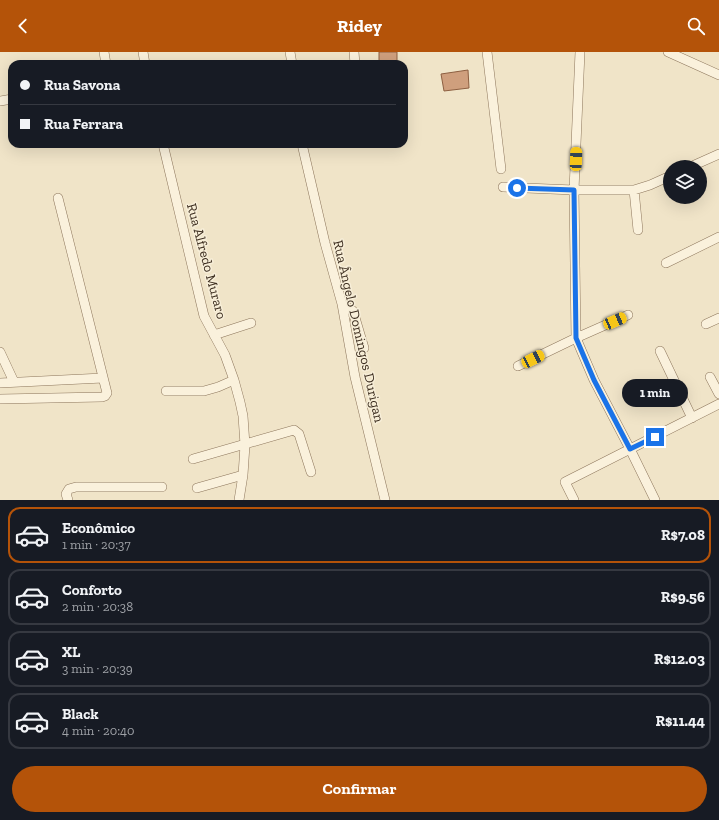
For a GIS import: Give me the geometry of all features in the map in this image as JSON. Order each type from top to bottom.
[{"type":"street","points":[[487,52],[501,169]]},
{"type":"street","points":[[580,52],[574,190],[576,338],[594,380],[655,500]]},
{"type":"street","points":[[668,52],[719,76]]},
{"type":"street","name":"Rua Alfredo Muraro","points":[[164,148],[204,316],[225,355],[234,380],[243,416],[245,445],[243,475],[239,500]]},
{"type":"street","name":"Rua Ângelo Domingos Durigan","points":[[303,148],[325,243],[342,304],[355,377],[385,500]]},
{"type":"street","points":[[706,160],[719,154]]},
{"type":"street","points":[[503,187],[574,190],[634,190],[663,179]]},
{"type":"street","points":[[634,190],[638,230]]},
{"type":"street","points":[[0,399],[102,397],[107,393],[58,198]]},
{"type":"street","points":[[666,263],[719,237]]},
{"type":"street","points":[[342,304],[353,311],[364,348]]},
{"type":"street","points":[[518,366],[628,315]]},
{"type":"street","points":[[706,324],[719,318]]},
{"type":"street","points":[[214,335],[251,323]]},
{"type":"street","points":[[660,351],[692,418]]},
{"type":"street","points":[[0,352],[14,382]]},
{"type":"street","points":[[710,377],[719,394]]},
{"type":"street","points":[[0,383],[103,378]]},
{"type":"street","points":[[166,391],[204,391],[234,380]]},
{"type":"street","points":[[574,500],[565,482],[719,404]]},
{"type":"street","points":[[193,459],[294,430],[299,434],[311,472]]},
{"type":"street","points":[[197,488],[243,475]]},
{"type":"street","points":[[68,500],[66,494],[69,489],[76,487],[162,487]]},
{"type":"building","points":[[379,52],[397,52],[397,60],[379,60]]},
{"type":"building","points":[[468,70],[469,88],[444,91],[441,74]]},
{"type":"route","points":[[517,188],[574,190],[576,338],[594,380],[630,449],[655,437]]}]
